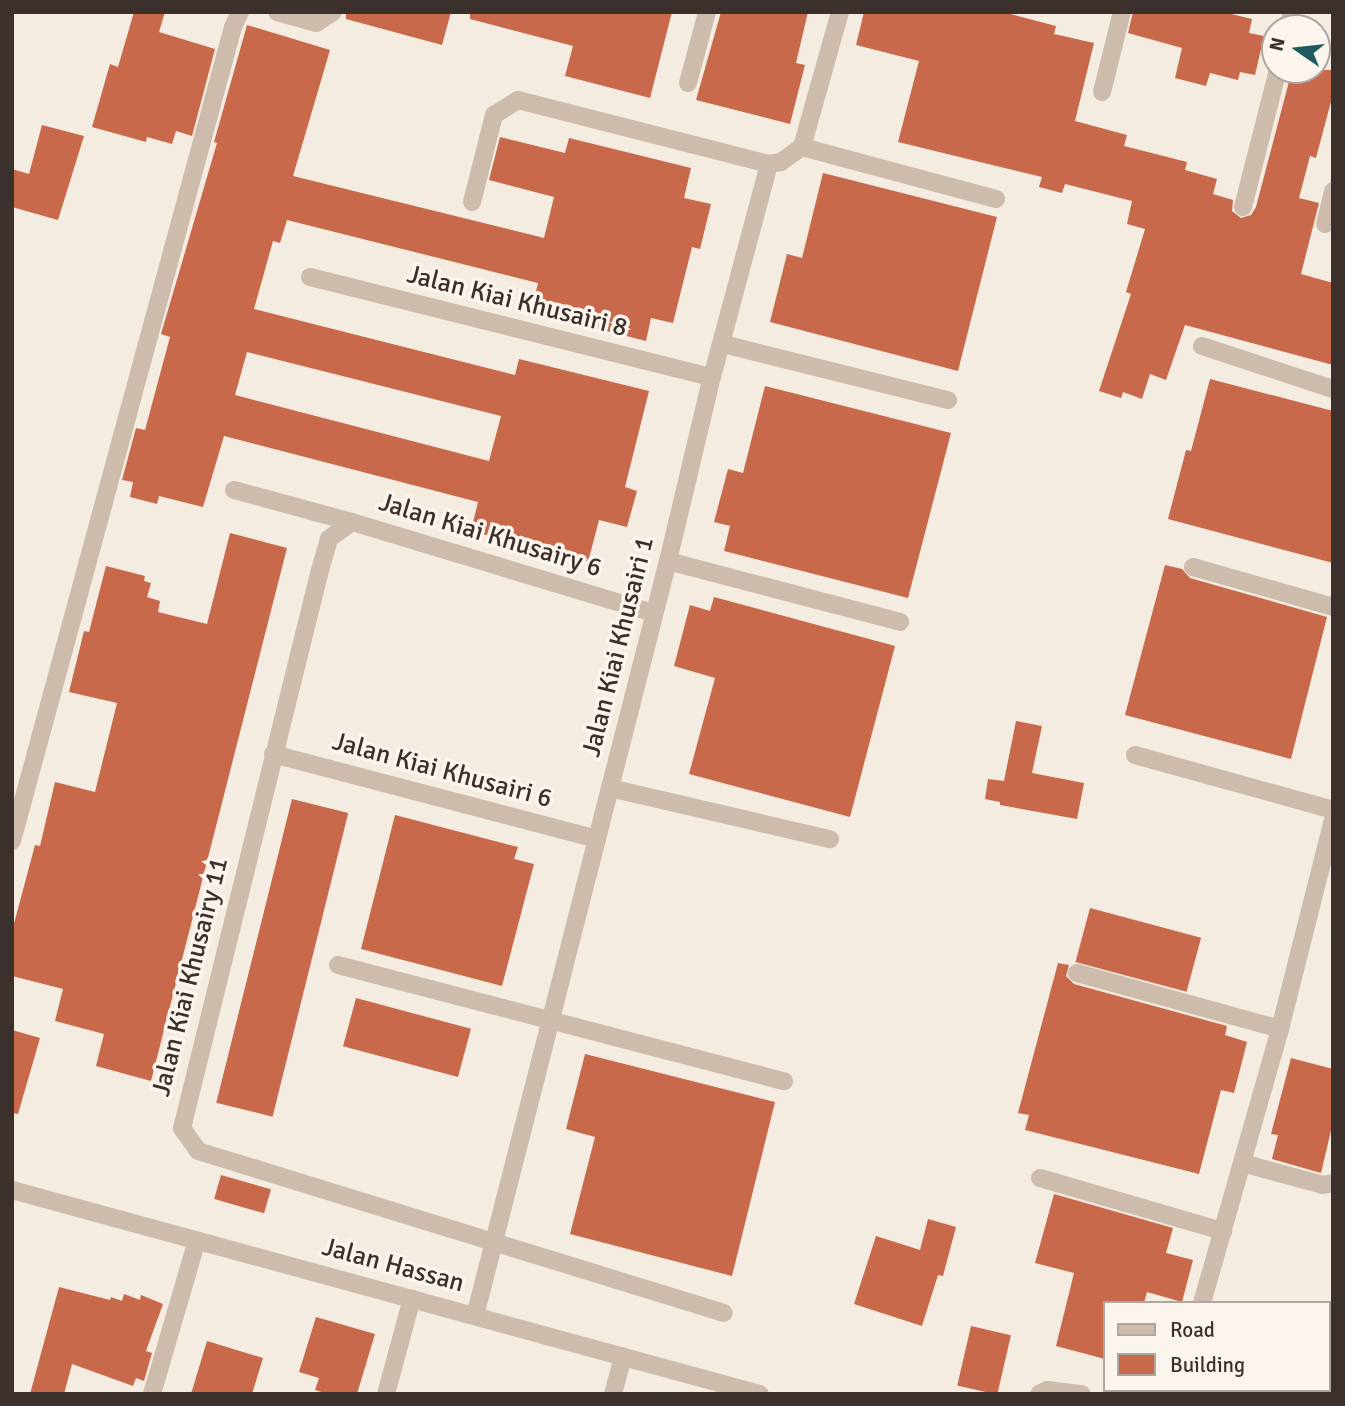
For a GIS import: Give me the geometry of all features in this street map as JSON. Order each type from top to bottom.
[{"type":"street","points":[[12,841],[233,27],[240,12]]},
{"type":"street","points":[[277,12],[316,23],[333,12]]},
{"type":"street","points":[[688,83],[707,12]]},
{"type":"street","points":[[472,202],[495,115],[518,100],[769,164],[781,162],[802,147],[840,12]]},
{"type":"street","points":[[1102,92],[1122,12]]},
{"type":"street","points":[[1243,207],[1274,84]]},
{"type":"street","points":[[802,147],[996,199]]},
{"type":"street","name":"Jalan Kiai Khusairi 1","points":[[475,1315],[668,561],[712,377],[769,164]]},
{"type":"street","points":[[1325,224],[1333,191]]},
{"type":"street","name":"Jalan Kiai Khusairi 8","points":[[310,277],[712,377]]},
{"type":"street","points":[[723,344],[948,400]]},
{"type":"street","points":[[1202,346],[1333,389]]},
{"type":"street","points":[[234,490],[352,522]]},
{"type":"street","name":"Jalan Kiai Khusairy 6","points":[[352,522],[653,613]]},
{"type":"street","name":"Jalan Kiai Khusairy 11","points":[[352,522],[329,539],[273,754],[182,1128],[198,1151],[724,1313]]},
{"type":"street","points":[[668,561],[900,622]]},
{"type":"street","points":[[1194,568],[1333,607]]},
{"type":"street","name":"Jalan Kiai Khusairi 6","points":[[273,754],[597,839]]},
{"type":"street","points":[[1135,754],[1333,810]]},
{"type":"street","points":[[610,788],[830,839]]},
{"type":"street","points":[[1203,1301],[1280,1030],[1333,820]]},
{"type":"street","points":[[338,965],[784,1081]]},
{"type":"street","points":[[1077,973],[1280,1030]]},
{"type":"street","points":[[1242,1163],[1323,1185],[1333,1183]]},
{"type":"street","points":[[1040,1178],[1223,1231]]},
{"type":"street","name":"Jalan Hassan","points":[[12,1190],[760,1394]]},
{"type":"street","points":[[152,1394],[197,1240]]},
{"type":"street","points":[[386,1394],[412,1298]]},
{"type":"street","points":[[613,1394],[623,1356]]},
{"type":"street","points":[[1039,1394],[1047,1390],[1082,1394]]},
{"type":"building","points":[[134,12],[165,12],[159,32],[215,49],[192,136],[176,131],[172,144],[147,137],[146,142],[92,127],[110,64],[118,67]]},
{"type":"building","points":[[346,12],[451,12],[442,45],[346,19]]},
{"type":"building","points":[[470,12],[672,12],[650,98],[565,76],[573,46],[470,19]]},
{"type":"building","points":[[721,12],[808,12],[796,63],[805,65],[790,124],[696,100]]},
{"type":"building","points":[[864,12],[1003,12],[1056,26],[1054,34],[1094,43],[1075,121],[1127,135],[1124,146],[1187,162],[1185,170],[1217,179],[1213,194],[1233,200],[1232,211],[1241,218],[1251,215],[1256,207],[1288,84],[1331,84],[1333,70],[1333,94],[1316,158],[1310,156],[1299,198],[1319,203],[1301,274],[1333,283],[1333,365],[1185,325],[1166,380],[1150,374],[1142,399],[1123,392],[1121,398],[1099,391],[1131,294],[1126,292],[1145,229],[1127,224],[1132,201],[1065,184],[1062,193],[1039,187],[1042,177],[898,142],[919,61],[856,45]]},
{"type":"building","points":[[1133,12],[1223,12],[1252,19],[1249,33],[1261,35],[1261,49],[1255,75],[1240,72],[1238,80],[1210,73],[1206,86],[1175,78],[1182,48],[1128,33]]},
{"type":"building","points":[[247,25],[330,50],[293,176],[544,238],[554,197],[489,180],[500,137],[565,153],[569,138],[691,168],[684,198],[711,204],[700,249],[692,247],[673,323],[651,318],[646,341],[531,312],[538,283],[287,220],[280,243],[273,241],[254,309],[515,375],[519,359],[649,391],[625,487],[637,491],[627,527],[599,520],[588,562],[471,531],[478,502],[224,436],[203,507],[159,496],[157,504],[130,497],[133,482],[122,480],[136,428],[145,430],[170,337],[161,334],[217,143],[214,142]],"holes":[[[247,352],[501,416],[489,461],[235,395]]]},
{"type":"building","points":[[42,125],[84,136],[58,220],[12,207],[12,169],[29,174]]},
{"type":"building","points":[[823,173],[997,217],[958,371],[770,322],[787,254],[802,258]]},
{"type":"building","points":[[1210,379],[1333,411],[1333,563],[1168,519],[1186,450],[1191,451]]},
{"type":"building","points":[[765,386],[951,433],[908,598],[724,551],[730,526],[714,522],[728,469],[743,473]]},
{"type":"building","points":[[230,533],[287,548],[151,1081],[96,1066],[104,1034],[55,1021],[63,989],[12,976],[12,931],[35,845],[40,846],[55,782],[95,792],[117,703],[69,692],[84,631],[89,632],[106,566],[145,576],[144,581],[151,583],[147,597],[160,601],[158,612],[207,624]]},
{"type":"building","points":[[1165,565],[1182,569],[1190,578],[1327,617],[1291,759],[1125,715]]},
{"type":"building","points":[[714,597],[895,646],[850,817],[689,774],[715,678],[674,666],[690,605],[710,611]]},
{"type":"building","points":[[1016,721],[1042,726],[1032,773],[1084,783],[1077,819],[1000,805],[1000,802],[985,799],[988,779],[1004,781]]},
{"type":"building","points":[[292,799],[348,813],[273,1117],[216,1103]]},
{"type":"building","points":[[395,815],[518,847],[514,859],[534,864],[502,986],[361,949]]},
{"type":"building","points":[[1090,908],[1201,938],[1187,992],[1076,962]]},
{"type":"building","points":[[1058,963],[1069,965],[1066,976],[1074,984],[1227,1026],[1225,1035],[1247,1042],[1234,1093],[1221,1090],[1199,1174],[1025,1130],[1029,1115],[1018,1113]]},
{"type":"building","points":[[356,998],[471,1029],[458,1077],[343,1046]]},
{"type":"building","points":[[12,1030],[40,1038],[18,1114],[12,1113]]},
{"type":"building","points":[[585,1054],[775,1102],[732,1276],[570,1234],[595,1137],[566,1129]]},
{"type":"building","points":[[1291,1058],[1333,1069],[1333,1122],[1321,1173],[1272,1159],[1278,1135],[1271,1134]]},
{"type":"building","points":[[221,1175],[271,1189],[264,1213],[214,1199]]},
{"type":"building","points":[[1054,1194],[1173,1228],[1166,1253],[1193,1260],[1182,1301],[1147,1292],[1145,1301],[1104,1301],[1104,1359],[1056,1346],[1074,1273],[1035,1263]]},
{"type":"building","points":[[928,1219],[956,1227],[943,1276],[938,1275],[922,1326],[854,1304],[876,1236],[920,1250]]},
{"type":"building","points":[[59,1287],[110,1300],[111,1297],[122,1301],[124,1294],[140,1300],[141,1295],[163,1304],[146,1351],[152,1353],[144,1381],[136,1378],[133,1386],[72,1364],[64,1394],[30,1394]]},
{"type":"building","points":[[316,1317],[375,1334],[357,1394],[328,1394],[315,1390],[319,1378],[299,1372]]},
{"type":"building","points":[[971,1326],[1011,1335],[997,1394],[957,1385]]},
{"type":"building","points":[[207,1341],[263,1358],[252,1394],[191,1394]]}]
